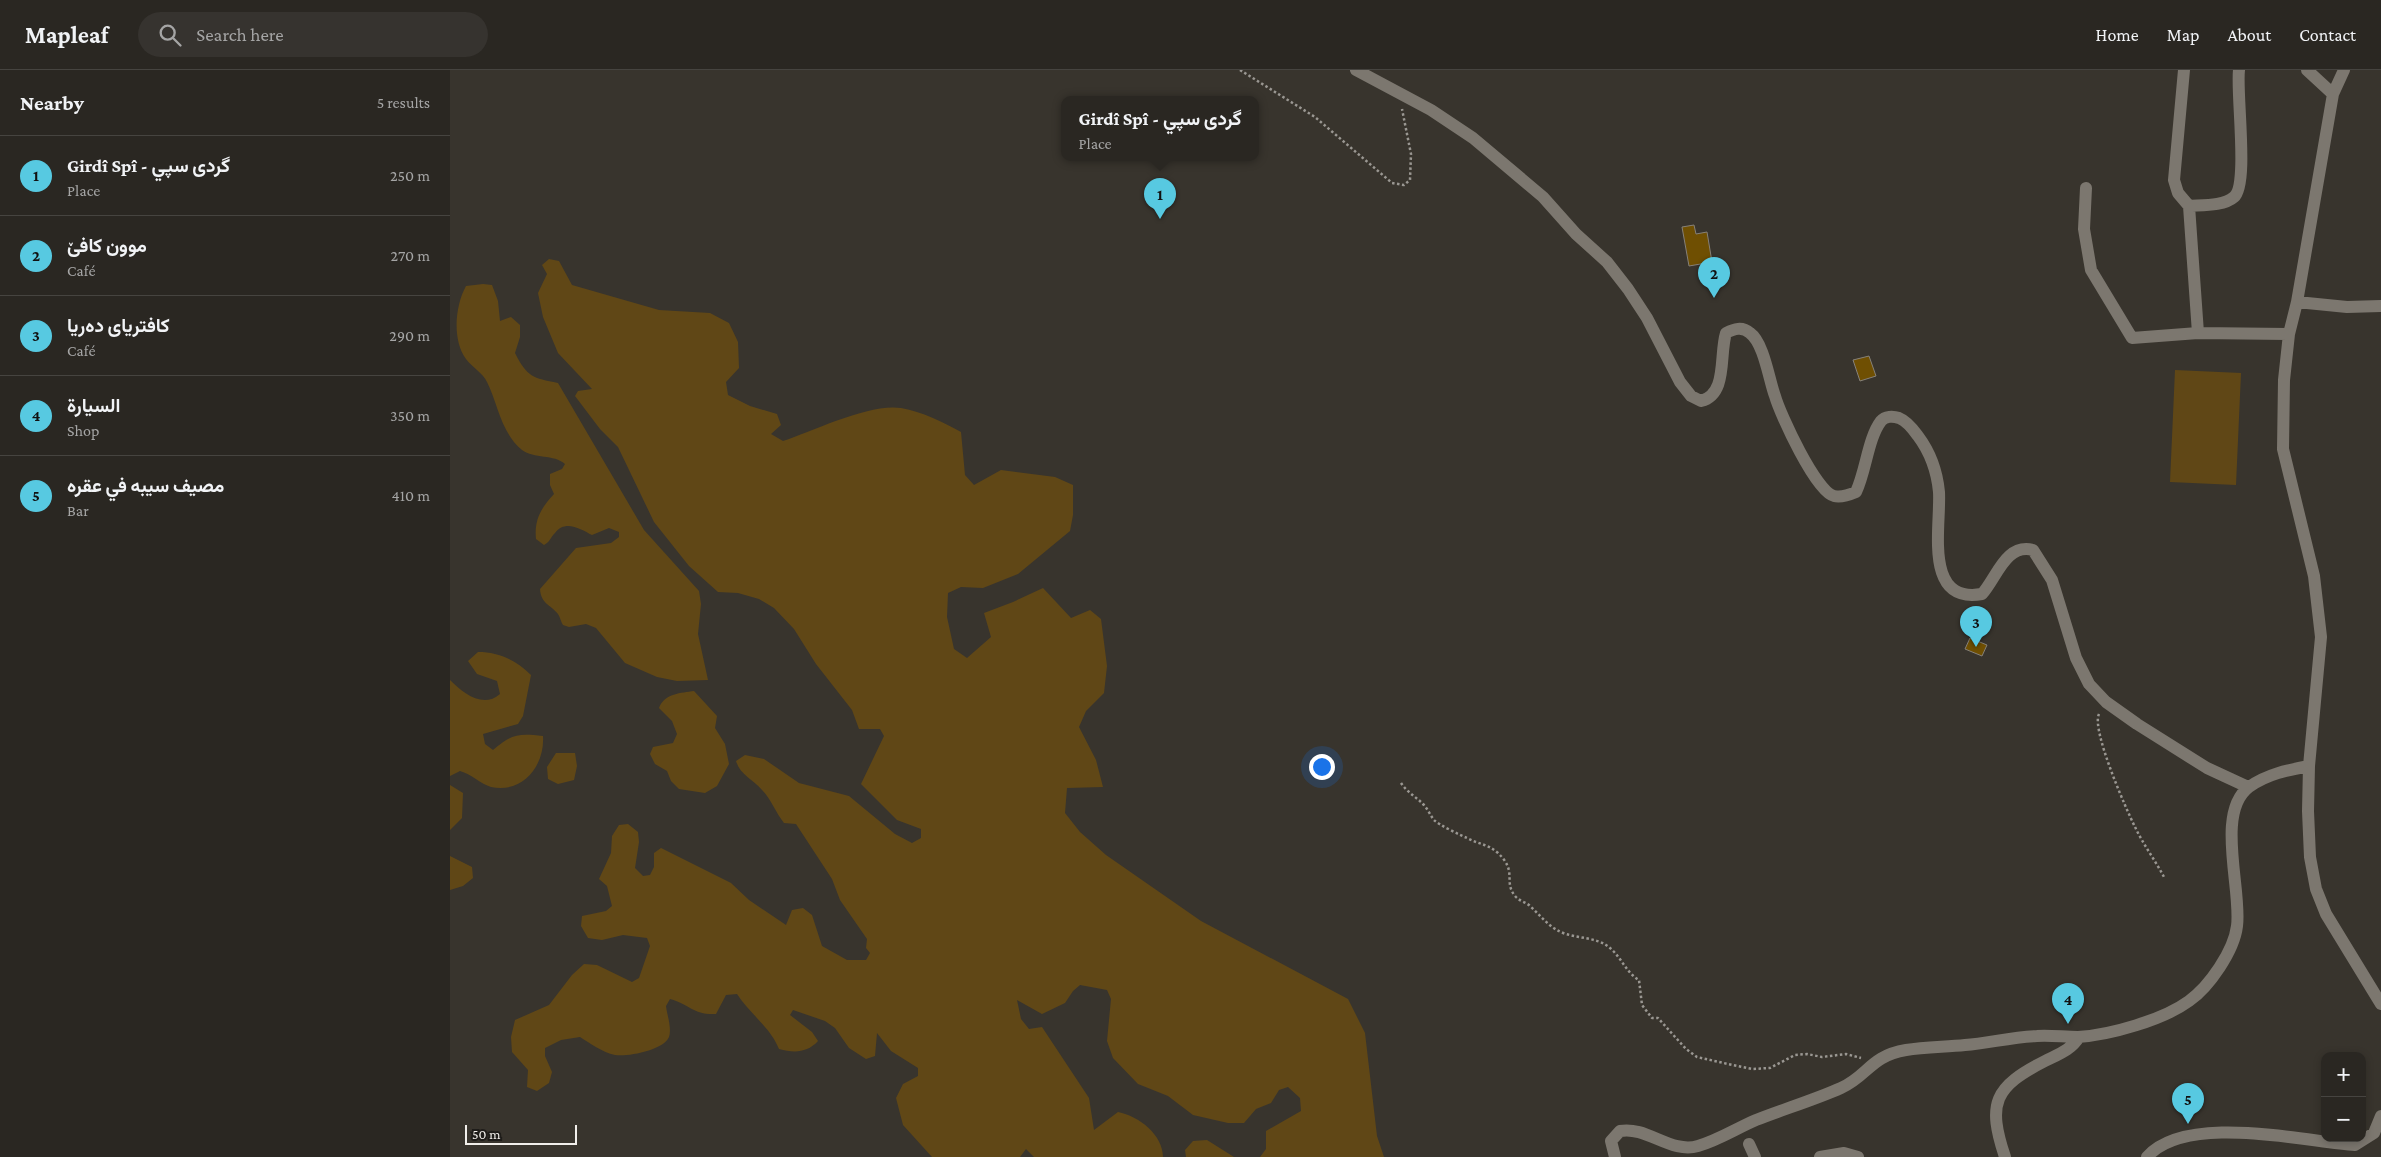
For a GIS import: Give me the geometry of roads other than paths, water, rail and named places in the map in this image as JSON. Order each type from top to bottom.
[{"type":"street","points":[[1356,70],[1438,115],[1500,158],[1543,197],[1576,234],[1607,262],[1648,318],[1680,382],[1691,396],[1701,401],[1709,399],[1716,391],[1726,334],[1734,329],[1744,329],[1752,333],[1760,347],[1775,398],[1797,446],[1821,488],[1832,496],[1844,496],[1856,492],[1864,476],[1876,430],[1882,419],[1889,416],[1900,418],[1912,428],[1932,459],[1939,490],[1939,566],[1947,584],[1956,592],[1968,596],[1982,594],[2012,551],[2023,547],[2033,550],[2052,580],[2076,658],[2089,684],[2106,702],[2208,768],[2248,787]]},
{"type":"street","points":[[2184,70],[2174,180],[2178,193],[2189,206],[2198,333]]},
{"type":"street","points":[[2189,206],[2229,201],[2236,196],[2240,188],[2242,158],[2238,70]]},
{"type":"street","points":[[2308,70],[2333,94]]},
{"type":"street","points":[[2344,70],[2333,94],[2297,302],[2289,334],[2284,380],[2283,449],[2314,576],[2321,638],[2309,766],[2310,847],[2316,888],[2326,914],[2381,1004]]},
{"type":"street","points":[[2086,188],[2084,229],[2091,270],[2132,338],[2198,333],[2289,334]]},
{"type":"street","points":[[2297,302],[2347,307],[2381,306]]},
{"type":"street","points":[[1615,1157],[1611,1141],[1620,1131],[1638,1131],[1678,1146],[1697,1146],[1761,1118],[1844,1087],[1872,1063],[1887,1054],[1907,1049],[1969,1045],[2004,1038],[2040,1035],[2079,1037],[2114,1031],[2174,1010],[2191,1001],[2222,963],[2230,949],[2237,928],[2233,826],[2236,804],[2248,787],[2274,774],[2309,766]]},
{"type":"street","points":[[2005,1157],[1994,1117],[1996,1103],[2004,1090],[2032,1068],[2072,1048],[2079,1037]]},
{"type":"street","points":[[2147,1157],[2154,1150],[2170,1141],[2195,1134],[2231,1133],[2291,1136],[2355,1145],[2374,1133],[2381,1116]]},
{"type":"street","points":[[1749,1144],[1755,1157]]},
{"type":"street","points":[[1820,1157],[1844,1153],[1858,1157]]},
{"type":"place","name":"Girdî Spî - گردی سپي","points":[[1160,219]]},
{"type":"place","name":"موون کافێ","points":[[1714,298]]},
{"type":"place","name":"کافتریای دەریا","points":[[1976,647]]},
{"type":"place","name":"السيارة","points":[[2068,1024]]},
{"type":"place","name":"مصيف سيبه في عقره","points":[[2188,1124]]}]
